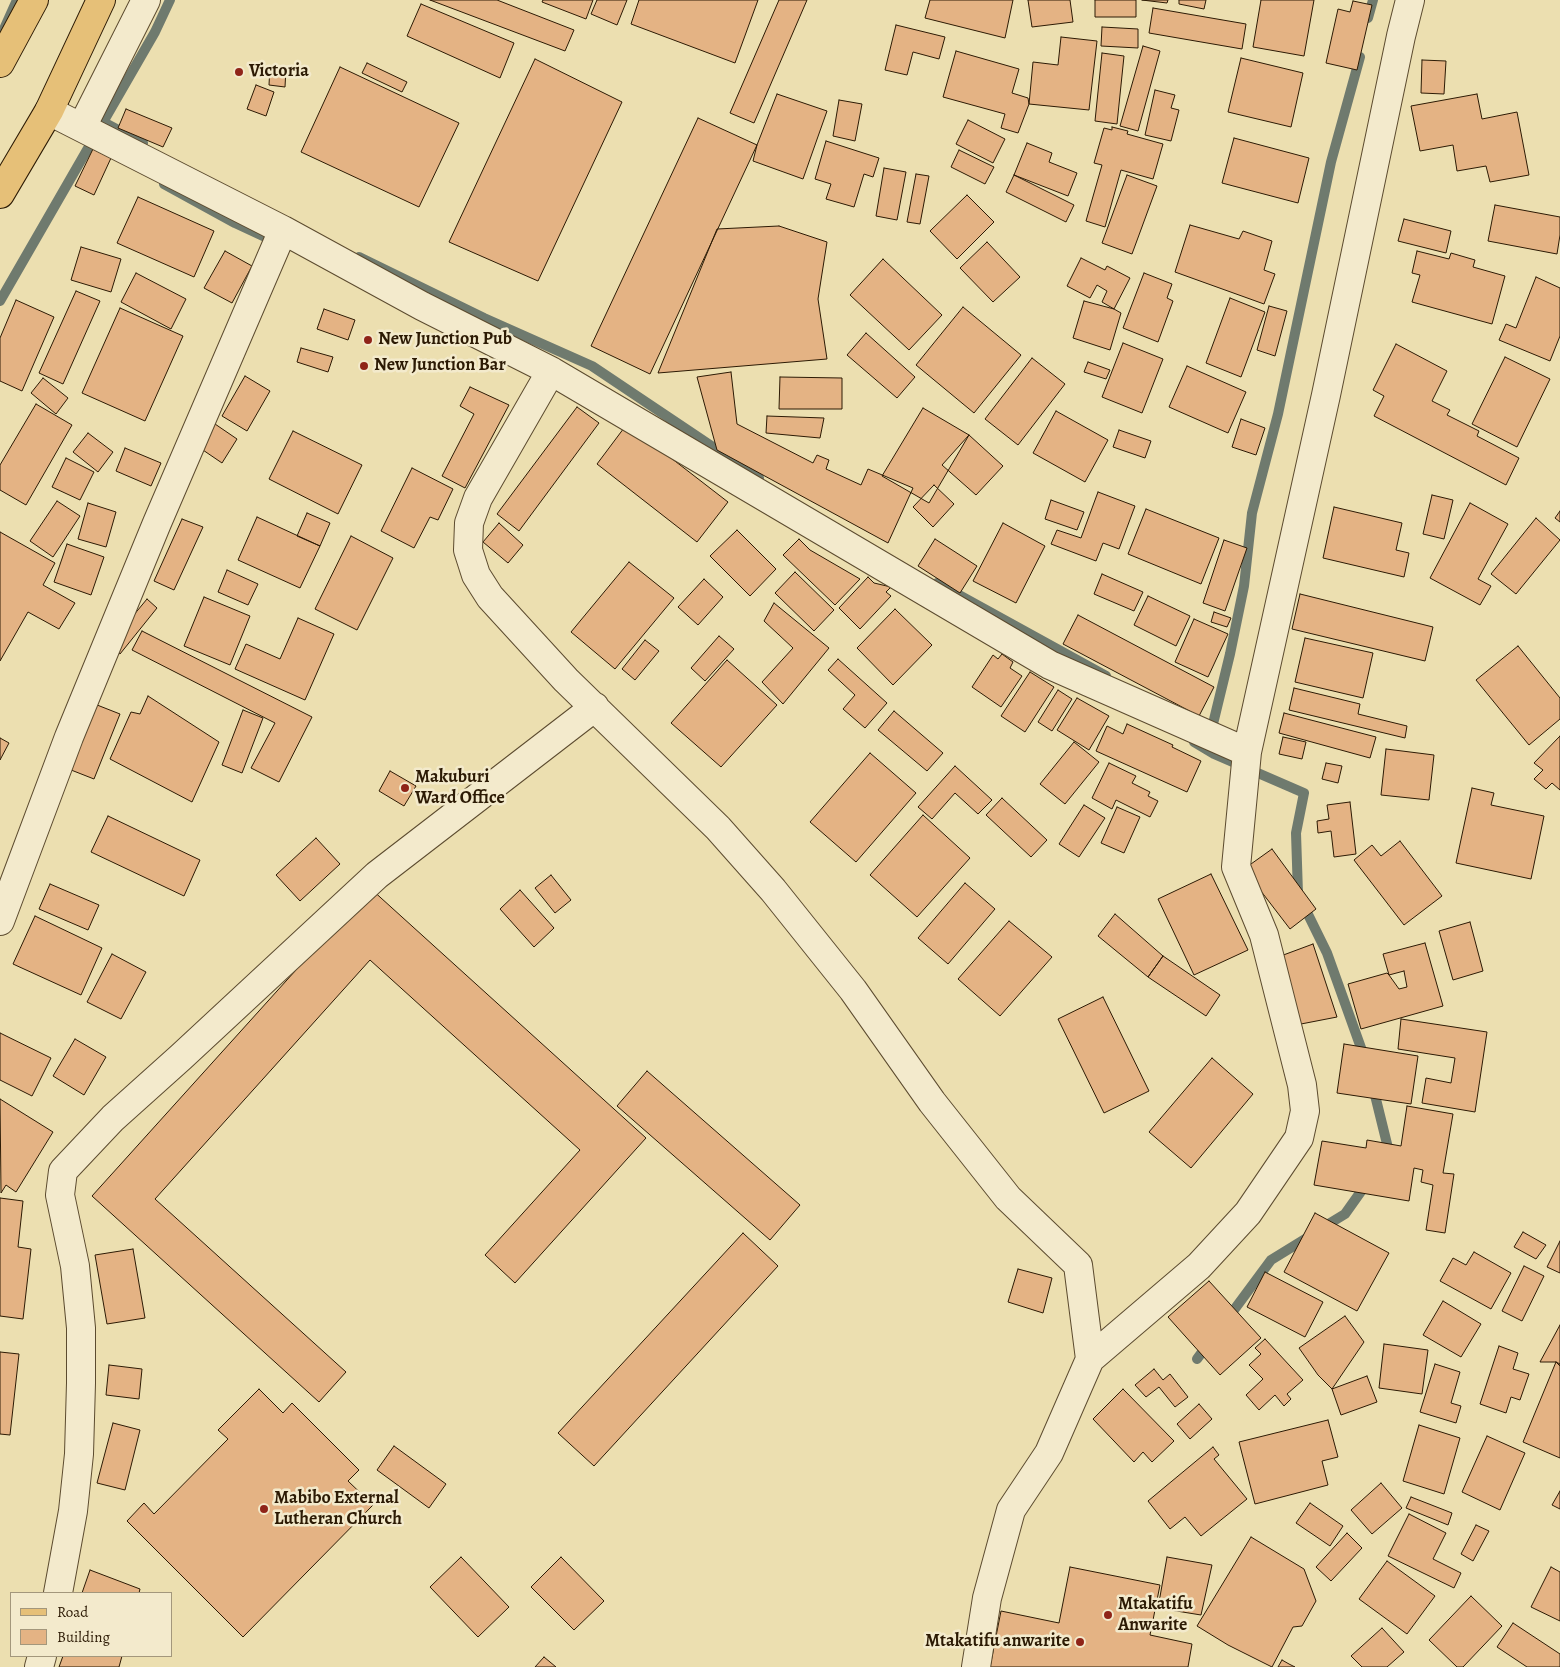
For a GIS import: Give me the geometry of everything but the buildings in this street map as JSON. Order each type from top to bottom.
[{"type":"main road","points":[[0,63],[34,0]]},
{"type":"main road","points":[[0,194],[49,111],[101,0]]},
{"type":"street","points":[[82,127],[146,0]]},
{"type":"street","points":[[976,1667],[987,1598],[1011,1510],[1048,1453],[1090,1359],[1199,1266],[1248,1213],[1299,1138],[1305,1111],[1302,1085],[1264,935],[1236,867],[1247,752],[1326,395],[1410,0]]},
{"type":"street","points":[[49,111],[283,230],[422,306],[552,371],[1050,666],[1247,752]]},
{"type":"street","points":[[0,920],[84,701],[161,514],[283,230]]},
{"type":"street","points":[[552,371],[478,498],[469,523],[468,550],[476,575],[490,598],[566,680],[718,828],[773,890],[853,990],[932,1102],[1008,1198],[1078,1265],[1090,1359]]},
{"type":"street","points":[[58,1592],[73,1511],[79,1454],[81,1383],[81,1328],[74,1266],[60,1196],[62,1171],[113,1118],[377,875],[595,707]]},
{"type":"waterway","points":[[4,29],[17,0]]},
{"type":"waterway","points":[[0,301],[155,32],[170,0]]},
{"type":"waterway","points":[[1368,18],[1373,0]]},
{"type":"waterway","points":[[1207,730],[1211,732],[1230,654],[1244,586],[1252,513],[1278,414],[1331,162],[1360,57]]},
{"type":"waterway","points":[[103,122],[143,143]]},
{"type":"waterway","points":[[164,184],[235,223],[278,243]]},
{"type":"waterway","points":[[359,257],[484,318],[592,366],[759,478]]},
{"type":"waterway","points":[[937,583],[1106,676]]},
{"type":"waterway","points":[[1194,742],[1214,754],[1304,793],[1296,833],[1298,894],[1327,953],[1365,1059]]},
{"type":"waterway","points":[[1373,1087],[1389,1152],[1388,1155]]},
{"type":"waterway","points":[[1322,1228],[1345,1214],[1367,1183]]},
{"type":"waterway","points":[[1228,1318],[1271,1260],[1310,1236]]},
{"type":"waterway","points":[[1197,1359],[1208,1344]]},
{"type":"place","name":"Victoria","points":[[239,72]]},
{"type":"place","name":"New Junction Pub","points":[[368,340]]},
{"type":"place","name":"New Junction Bar","points":[[364,366]]},
{"type":"place","name":"Makuburi Ward Office","points":[[405,788]]},
{"type":"place","name":"Mabibo External Lutheran Church","points":[[264,1509]]},
{"type":"place","name":"Mtakatifu Anwarite","points":[[1108,1615]]},
{"type":"place","name":"Mtakatifu anwarite","points":[[1080,1642]]}]
